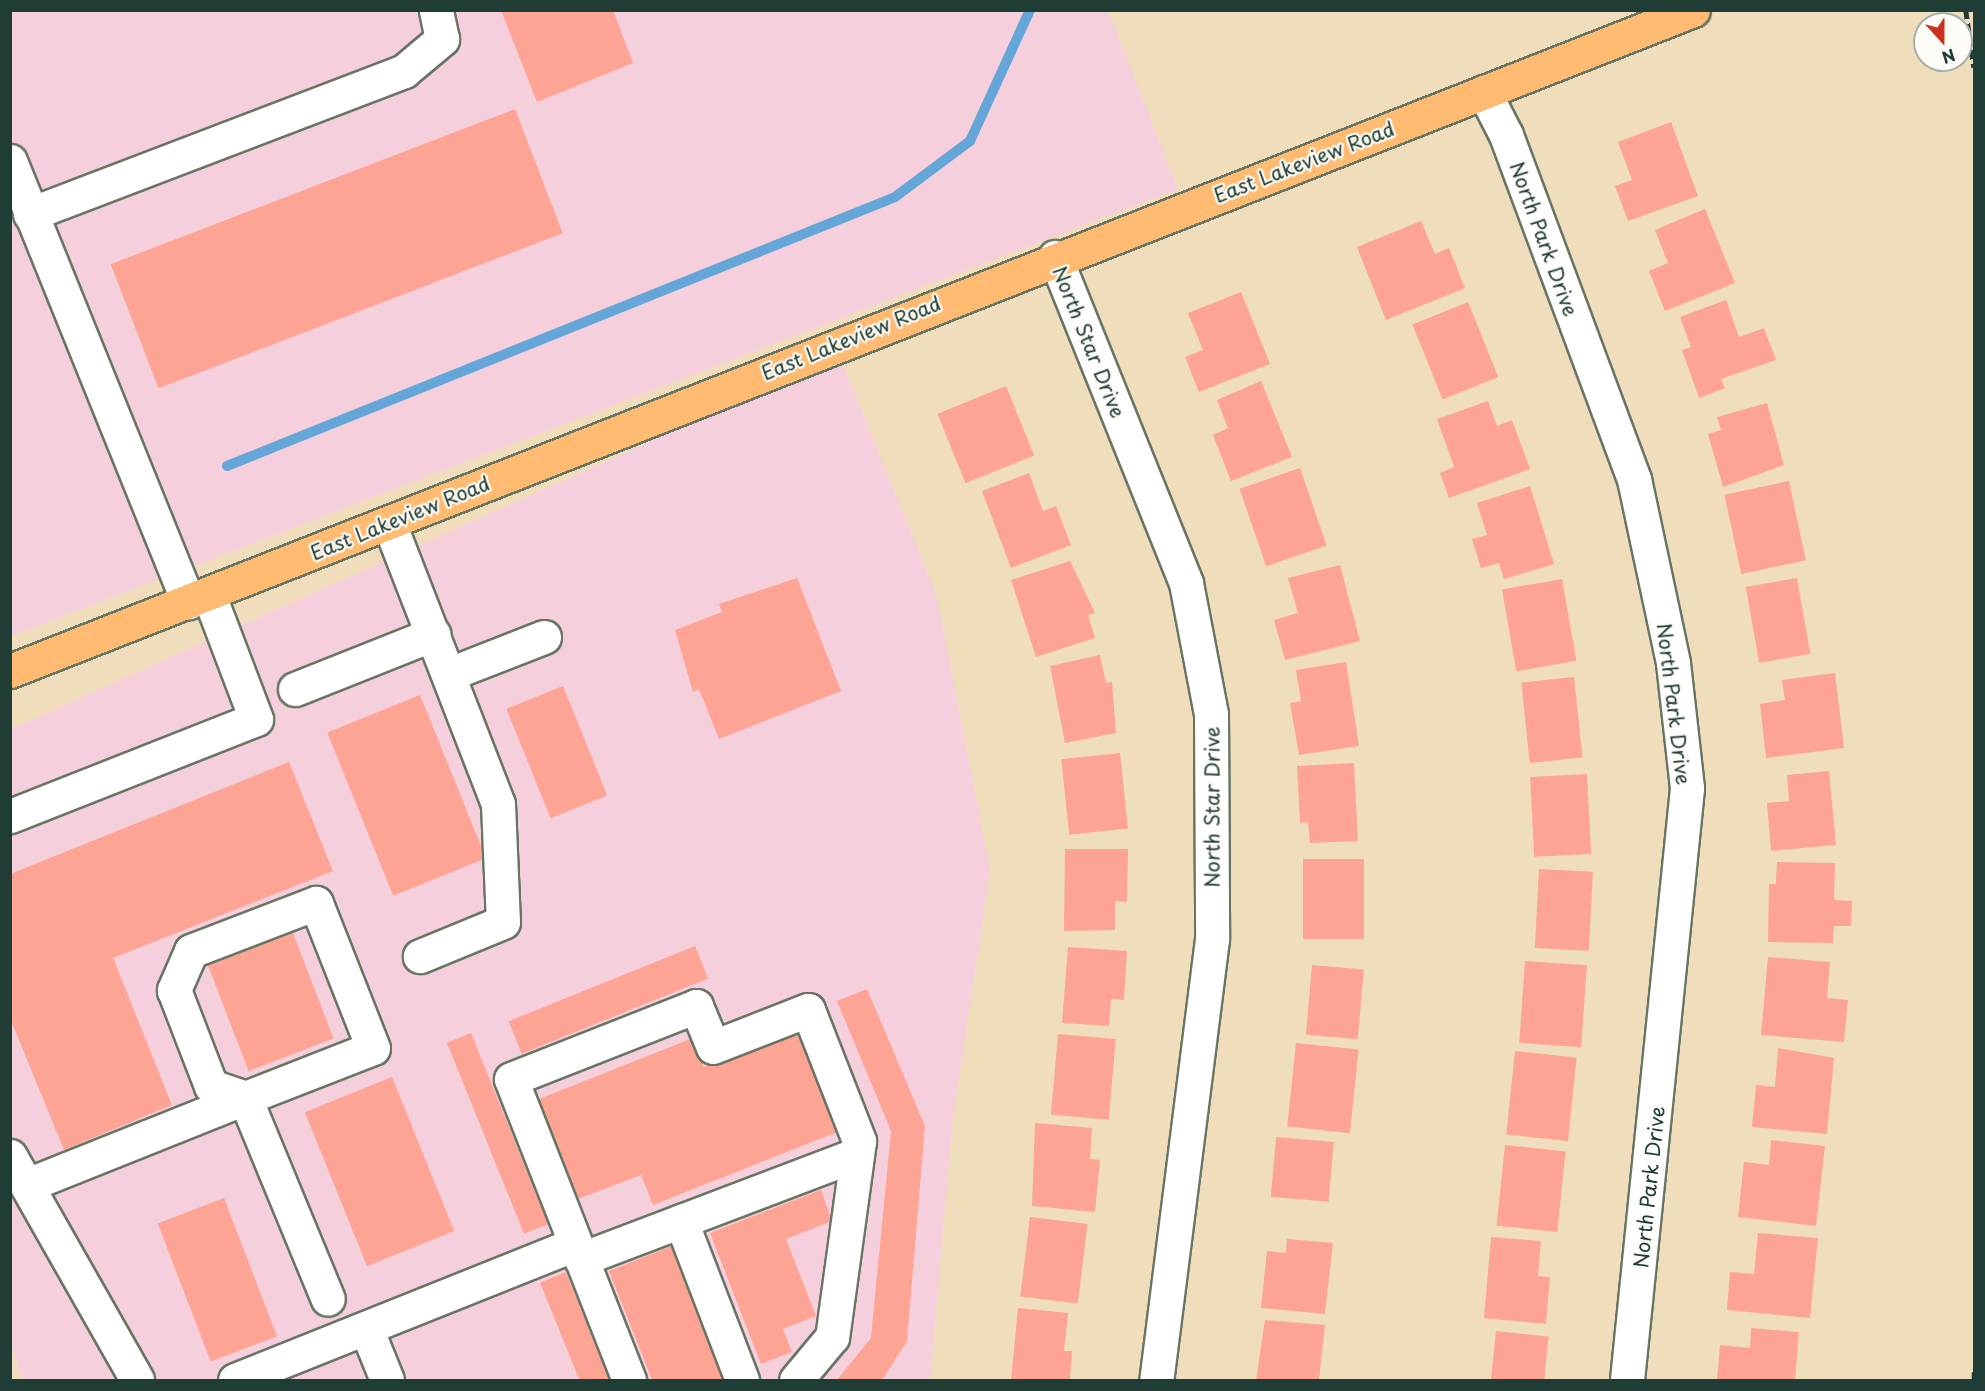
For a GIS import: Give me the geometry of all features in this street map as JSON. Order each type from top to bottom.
[{"type":"main road","name":"East Lakeview Road","points":[[10,671],[389,523],[1055,257],[1694,10]]},
{"type":"street","points":[[30,214],[404,71],[442,39],[436,10]]},
{"type":"street","name":"North Park Drive","points":[[1484,92],[1506,135],[1634,479],[1673,663],[1687,788],[1627,1380]]},
{"type":"street","points":[[10,161],[30,214],[198,598],[256,719],[10,816]]},
{"type":"street","name":"North Star Drive","points":[[1055,257],[1186,583],[1211,714],[1212,939],[1156,1380]]},
{"type":"street","points":[[389,523],[498,804],[503,922],[420,956]]},
{"type":"street","points":[[295,689],[433,634]]},
{"type":"street","points":[[449,674],[544,637]]},
{"type":"street","points":[[27,1185],[245,1098],[373,1048],[316,903],[191,951],[174,990],[211,1086],[245,1098],[328,1299]]},
{"type":"street","points":[[629,1380],[511,1079],[696,1006],[713,1047],[808,1010],[859,1141],[832,1336],[796,1380]]},
{"type":"street","points":[[235,1380],[366,1328],[578,1252],[681,1221],[857,1154]]},
{"type":"street","points":[[10,1156],[137,1380]]},
{"type":"street","points":[[681,1221],[742,1380]]},
{"type":"street","points":[[366,1328],[387,1380]]},
{"type":"shaded area","points":[[11,11],[1108,11],[1178,189],[11,636]]},
{"type":"shaded area","points":[[840,356],[937,597],[990,870],[952,1125],[930,1380],[23,1380],[11,1345],[11,729]]},
{"type":"building","points":[[501,10],[613,10],[633,63],[537,102]]},
{"type":"building","points":[[515,109],[563,233],[158,388],[111,264]]},
{"type":"building","points":[[1671,122],[1698,196],[1628,221],[1615,186],[1632,180],[1618,142]]},
{"type":"building","points":[[1705,209],[1735,283],[1665,311],[1649,271],[1668,263],[1655,230]]},
{"type":"building","points":[[1421,221],[1435,254],[1449,248],[1465,288],[1386,320],[1357,247]]},
{"type":"building","points":[[1241,292],[1270,364],[1199,392],[1185,357],[1203,350],[1188,313]]},
{"type":"building","points":[[1726,300],[1739,337],[1764,328],[1776,360],[1721,379],[1725,388],[1699,398],[1682,350],[1691,347],[1680,317]]},
{"type":"building","points":[[1468,302],[1498,377],[1443,400],[1412,324]]},
{"type":"building","points":[[1261,381],[1292,457],[1231,481],[1213,435],[1228,428],[1217,400]]},
{"type":"building","points":[[1006,386],[1034,456],[965,483],[937,414]]},
{"type":"building","points":[[1488,401],[1497,426],[1512,420],[1530,469],[1449,498],[1440,473],[1454,467],[1437,419]]},
{"type":"building","points":[[1767,403],[1784,465],[1723,487],[1708,434],[1721,430],[1717,417]]},
{"type":"building","points":[[1300,468],[1327,546],[1266,566],[1239,489]]},
{"type":"building","points":[[1029,473],[1043,511],[1056,506],[1071,545],[1011,568],[982,491]]},
{"type":"building","points":[[1789,481],[1806,560],[1741,574],[1724,495]]},
{"type":"building","points":[[1530,486],[1554,564],[1504,579],[1499,563],[1481,568],[1472,539],[1487,535],[1477,503]]},
{"type":"building","points":[[1070,561],[1095,613],[1088,615],[1095,638],[1036,657],[1011,580]]},
{"type":"building","points":[[1340,565],[1360,641],[1285,660],[1274,620],[1298,613],[1288,578]]},
{"type":"building","points":[[797,578],[841,691],[719,739],[699,689],[693,692],[675,630],[722,612],[719,604]]},
{"type":"building","points":[[1797,578],[1810,654],[1759,663],[1746,587]]},
{"type":"building","points":[[1562,579],[1576,661],[1516,671],[1502,590]]},
{"type":"building","points":[[1100,655],[1106,683],[1112,682],[1116,733],[1065,743],[1050,666]]},
{"type":"building","points":[[1346,662],[1359,746],[1299,755],[1290,703],[1301,701],[1296,670]]},
{"type":"building","points":[[1835,673],[1844,748],[1766,758],[1760,704],[1785,700],[1782,680]]},
{"type":"building","points":[[1574,677],[1582,758],[1530,763],[1521,683]]},
{"type":"building","points":[[563,686],[607,795],[551,818],[506,709]]},
{"type":"building","points":[[420,695],[486,858],[393,896],[327,732]]},
{"type":"building","points":[[1120,753],[1128,829],[1069,835],[1061,759]]},
{"type":"building","points":[[289,762],[333,871],[113,958],[172,1105],[64,1150],[10,1018],[10,874]]},
{"type":"building","points":[[1354,763],[1358,841],[1310,843],[1308,822],[1300,823],[1297,766]]},
{"type":"building","points":[[1829,771],[1836,845],[1771,851],[1767,803],[1789,801],[1787,775]]},
{"type":"building","points":[[1587,774],[1591,854],[1534,857],[1530,777]]},
{"type":"building","points":[[1065,849],[1128,849],[1127,902],[1115,901],[1115,930],[1064,931]]},
{"type":"building","points":[[1303,859],[1364,859],[1364,939],[1303,939]]},
{"type":"building","points":[[1777,862],[1835,863],[1834,900],[1852,901],[1851,926],[1834,926],[1833,943],[1768,942],[1769,884],[1776,884]]},
{"type":"building","points":[[1539,869],[1593,872],[1589,951],[1535,948]]},
{"type":"building","points":[[293,933],[333,1038],[249,1071],[208,966]]},
{"type":"building","points":[[695,946],[708,978],[522,1054],[509,1021]]},
{"type":"building","points":[[1068,947],[1127,951],[1124,1000],[1111,999],[1109,1026],[1062,1023]]},
{"type":"building","points":[[1768,957],[1830,962],[1827,998],[1848,1000],[1844,1042],[1761,1035]]},
{"type":"building","points":[[1525,961],[1587,965],[1581,1047],[1519,1043]]},
{"type":"building","points":[[1312,965],[1364,970],[1358,1039],[1306,1035]]},
{"type":"building","points":[[867,989],[925,1126],[907,1341],[882,1380],[837,1380],[871,1338],[891,1131],[837,1001]]},
{"type":"building","points":[[799,1030],[840,1131],[653,1205],[641,1175],[578,1199],[539,1099],[693,1038],[704,1067]]},
{"type":"building","points":[[471,1033],[548,1224],[524,1234],[447,1043]]},
{"type":"building","points":[[1058,1034],[1116,1039],[1109,1120],[1051,1115]]},
{"type":"building","points":[[1296,1043],[1359,1050],[1350,1133],[1287,1127]]},
{"type":"building","points":[[1778,1048],[1834,1058],[1827,1134],[1752,1127],[1756,1085],[1775,1087]]},
{"type":"building","points":[[1515,1051],[1577,1057],[1568,1141],[1506,1135]]},
{"type":"building","points":[[392,1077],[454,1231],[367,1266],[305,1112]]},
{"type":"building","points":[[1035,1123],[1092,1128],[1090,1159],[1100,1160],[1095,1212],[1032,1206]]},
{"type":"building","points":[[1276,1137],[1334,1142],[1329,1202],[1271,1197]]},
{"type":"building","points":[[1771,1140],[1825,1146],[1816,1226],[1738,1217],[1744,1162],[1769,1165]]},
{"type":"building","points":[[1505,1145],[1566,1151],[1557,1232],[1497,1226]]},
{"type":"building","points":[[821,1190],[832,1221],[786,1239],[816,1316],[783,1329],[792,1352],[761,1364],[710,1233]]},
{"type":"building","points":[[224,1198],[277,1336],[211,1362],[158,1223]]},
{"type":"building","points":[[1030,1217],[1088,1224],[1078,1303],[1020,1296]]},
{"type":"building","points":[[1758,1233],[1818,1238],[1810,1318],[1727,1310],[1730,1272],[1754,1274]]},
{"type":"building","points":[[1491,1237],[1541,1241],[1538,1276],[1550,1277],[1546,1324],[1484,1318]]},
{"type":"building","points":[[1287,1239],[1333,1243],[1325,1314],[1261,1308],[1267,1251],[1286,1253]]},
{"type":"building","points":[[672,1246],[725,1380],[652,1380],[609,1271]]},
{"type":"building","points":[[566,1272],[610,1380],[579,1380],[540,1282]]},
{"type":"building","points":[[1018,1308],[1068,1313],[1064,1351],[1072,1351],[1070,1380],[1011,1380]]},
{"type":"building","points":[[1265,1320],[1325,1325],[1319,1380],[1256,1380]]},
{"type":"building","points":[[1751,1328],[1799,1332],[1795,1380],[1717,1380],[1720,1345],[1750,1348]]},
{"type":"building","points":[[1496,1331],[1549,1337],[1544,1380],[1491,1380]]},
{"type":"waterway","points":[[227,466],[895,197],[970,141],[1030,10]]},
{"type":"railway","points":[[1966,10],[1974,67]]},
{"type":"railway","points":[[1974,1372],[1974,1380]]}]
